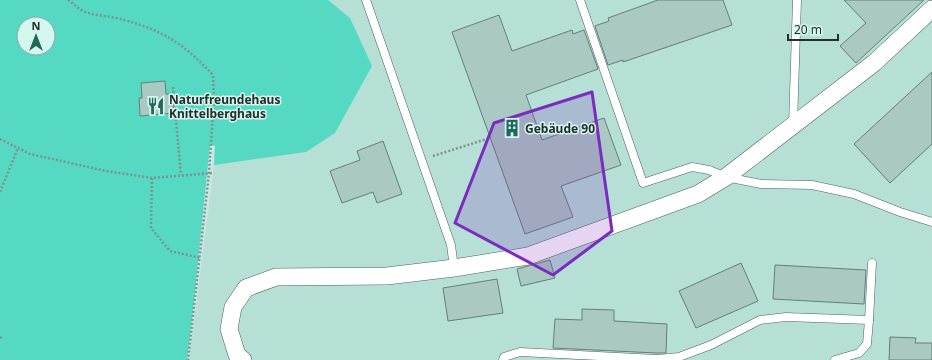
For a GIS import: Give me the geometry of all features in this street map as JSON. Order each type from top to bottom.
[{"type":"street","points":[[243,360],[237,355],[229,328],[233,307],[246,288],[276,277],[387,276],[454,268],[528,256],[698,194],[726,177],[874,63],[932,9]]},
{"type":"lane","points":[[366,0],[451,245],[454,268]]},
{"type":"lane","points":[[580,0],[643,183],[692,167],[709,170],[726,177],[761,184],[812,185],[854,194],[900,212],[932,222]]},
{"type":"lane","points":[[793,126],[797,0]]},
{"type":"lane","points":[[835,360],[859,354],[867,344],[872,263]]},
{"type":"lane","points":[[503,360],[504,357],[520,352],[657,359],[679,357],[711,345],[760,320],[786,317],[869,320]]},
{"type":"path","points":[[68,0],[83,11],[148,26],[175,40],[197,57],[213,75],[214,98],[209,173],[201,258],[188,360]]},
{"type":"path","points":[[172,87],[181,175]]},
{"type":"path","points":[[422,160],[490,138]]},
{"type":"path","points":[[0,139],[30,154],[106,171],[152,178],[213,173]]},
{"type":"path","points":[[0,192],[18,148]]},
{"type":"path","points":[[152,178],[152,228],[170,251],[201,258]]},
{"type":"highlighted area","points":[[592,92],[612,231],[553,275],[455,223],[494,123]]},
{"type":"shaded area","points":[[224,0],[932,0],[932,360],[189,360],[213,173]]},
{"type":"green space","points":[[0,0],[328,0],[350,18],[372,66],[335,133],[306,152],[214,165],[215,146],[210,145],[187,360],[0,360]]},
{"type":"building","points":[[658,0],[723,0],[732,25],[623,62],[623,60],[608,65],[595,26],[609,21],[608,18]]},
{"type":"building","points":[[844,0],[924,0],[856,63],[840,46],[866,23]]},
{"type":"building","name":"Gebäude 90","points":[[499,15],[512,51],[572,30],[573,34],[584,30],[598,69],[526,95],[542,140],[604,118],[621,165],[561,186],[573,217],[525,234],[452,32]]},
{"type":"building","points":[[932,72],[932,144],[890,183],[854,144]]},
{"type":"building","name":"Naturfreundehaus Knittelberghaus","points":[[165,81],[166,94],[172,94],[174,113],[140,116],[139,98],[142,98],[141,83]]},
{"type":"building","points":[[383,141],[402,194],[377,203],[373,192],[342,203],[330,171],[360,160],[357,151]]},
{"type":"building","points":[[550,260],[555,278],[521,286],[517,269]]},
{"type":"building","points":[[741,263],[758,301],[696,328],[679,291]]},
{"type":"building","points":[[775,265],[866,270],[864,304],[773,299]]},
{"type":"building","points":[[497,279],[503,313],[448,321],[443,288]]},
{"type":"building","points":[[582,309],[614,310],[614,321],[667,324],[666,353],[553,348],[555,319],[582,320]]},
{"type":"building","points":[[890,337],[916,338],[915,343],[932,343],[932,360],[889,360]]},
{"type":"place","name":"Naturfreundehaus Knittelberghaus","points":[[156,106]]},
{"type":"place","name":"Gebäude 90","points":[[512,128]]}]
